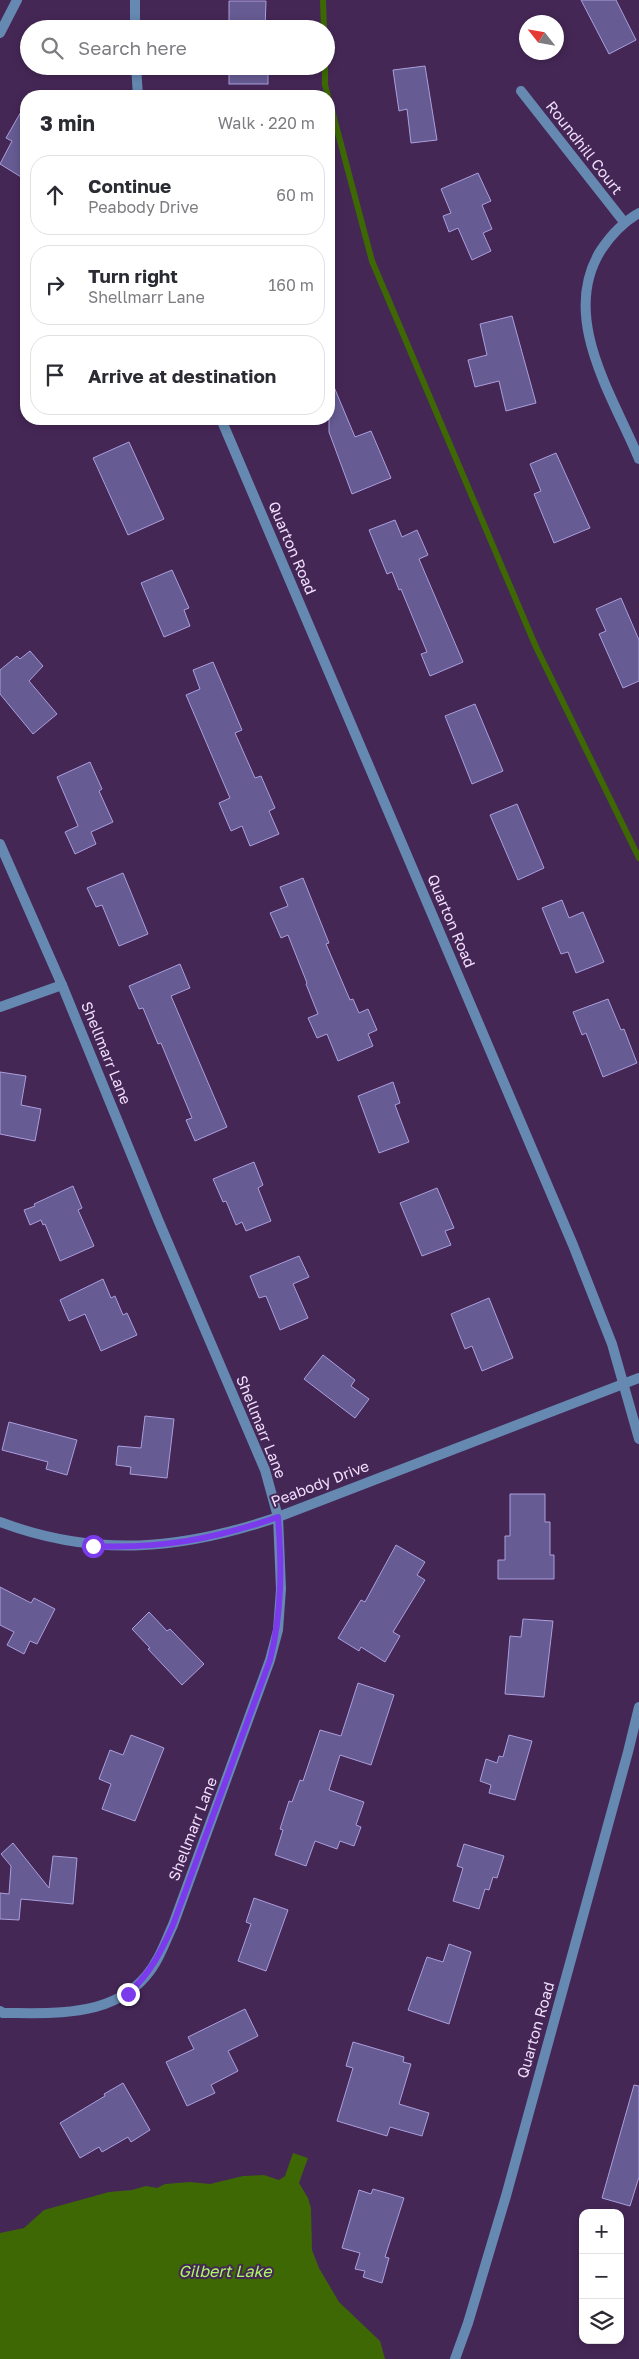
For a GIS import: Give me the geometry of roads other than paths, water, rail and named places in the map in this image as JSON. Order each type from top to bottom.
[{"type":"street","points":[[0,33],[17,0]]},
{"type":"street","points":[[135,0],[135,20]]},
{"type":"street","points":[[137,75],[138,90]]},
{"type":"street","name":"Roundhill Court","points":[[520,91],[624,222]]},
{"type":"street","points":[[639,213],[624,222],[608,239],[593,263],[586,293],[586,326],[598,365],[639,459]]},
{"type":"street","name":"Quarton Road","points":[[224,425],[573,1245],[604,1323],[625,1384],[639,1439]]},
{"type":"street","name":"Shellmarr Lane","points":[[0,844],[62,985],[159,1222],[265,1470],[278,1517],[281,1589],[278,1630],[270,1660],[232,1770],[159,1957],[147,1976],[128,1994],[100,2006],[70,2012],[1,2014]]},
{"type":"street","points":[[0,1008],[62,985]]},
{"type":"street","name":"Peabody Drive","points":[[0,1522],[24,1531],[93,1546],[152,1546],[217,1536],[278,1517],[639,1378]]},
{"type":"street","name":"Quarton Road","points":[[455,2359],[474,2305],[508,2187],[639,1707]]},
{"type":"water","name":"Gilbert Lake","points":[[293,2153],[308,2158],[299,2183],[308,2198],[311,2208],[312,2250],[319,2268],[339,2302],[380,2341],[385,2359],[0,2359],[0,2233],[24,2228],[44,2210],[109,2192],[132,2190],[146,2186],[157,2188],[165,2184],[190,2182],[210,2184],[243,2176],[264,2175],[279,2180],[285,2176]]},
{"type":"waterway","points":[[323,0],[324,20]]},
{"type":"waterway","points":[[325,75],[326,90]]},
{"type":"waterway","points":[[335,122],[372,261],[536,647],[639,858]]}]
